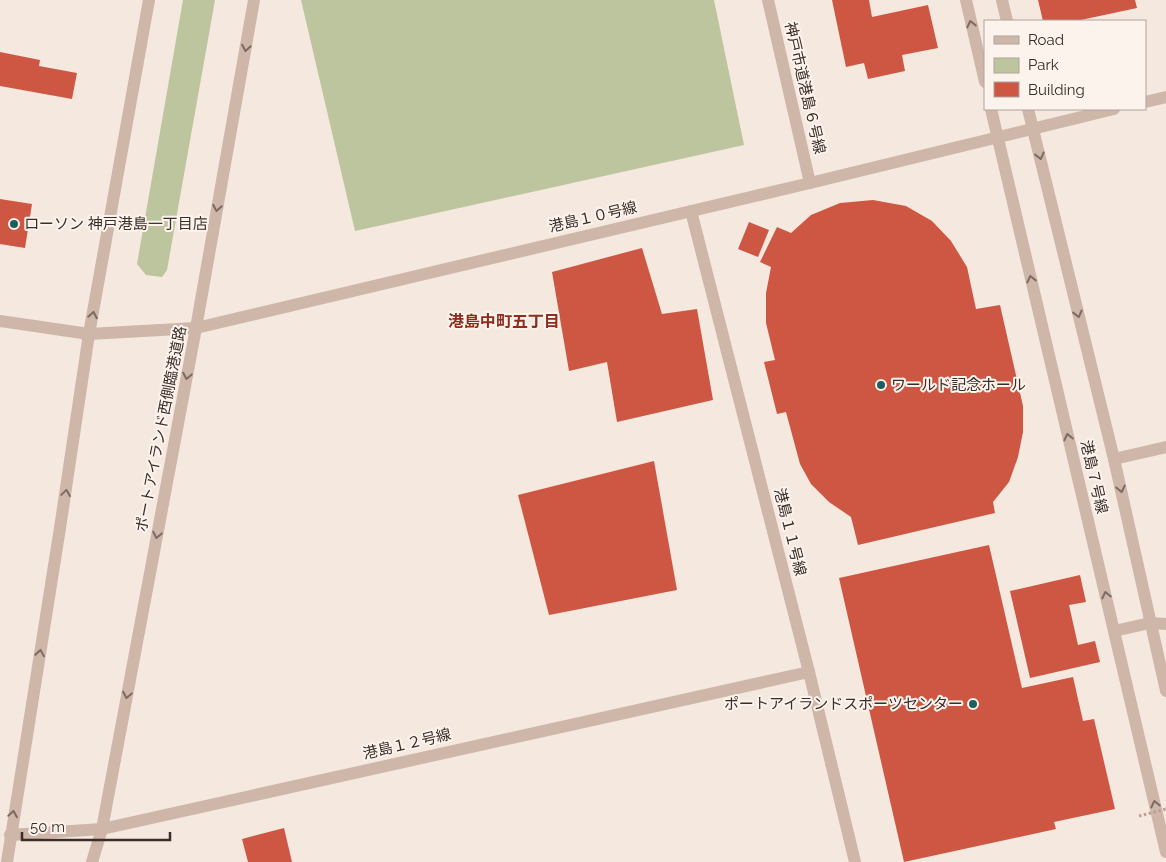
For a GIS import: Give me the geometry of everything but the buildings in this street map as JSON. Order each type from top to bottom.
[{"type":"street","points":[[7,862],[90,334],[149,0]]},
{"type":"street","name":"ポートアイランド西側臨港道路","points":[[92,862],[102,829],[196,328],[254,0]]},
{"type":"street","name":"神戸市道港島６号線","points":[[768,0],[810,183]]},
{"type":"street","points":[[966,0],[984,78]]},
{"type":"street","points":[[1002,0],[1007,20]]},
{"type":"street","points":[[1146,102],[1166,97]]},
{"type":"street","name":"港島７号線","points":[[991,110],[1166,852]]},
{"type":"street","name":"港島７号線","points":[[1028,110],[1114,459],[1166,691]]},
{"type":"street","name":"港島１０号線","points":[[0,321],[90,334],[196,328],[1110,110]]},
{"type":"street","name":"港島１１号線","points":[[690,211],[809,672],[854,862]]},
{"type":"street","points":[[1114,459],[1166,447]]},
{"type":"street","points":[[1114,630],[1150,624],[1166,624]]},
{"type":"street","name":"港島１２号線","points":[[10,835],[102,829],[809,672]]},
{"type":"path","points":[[1139,816],[1166,810]]},
{"type":"green space","points":[[183,0],[215,0],[167,270],[162,277],[146,275],[137,264]]},
{"type":"green space","points":[[301,0],[714,0],[744,145],[355,231]]},
{"type":"place","name":"ローソン 神戸港島一丁目店","points":[[14,224]]},
{"type":"place","name":"ワールド記念ホール","points":[[881,385]]},
{"type":"place","name":"ポートアイランドスポーツセンター","points":[[973,704]]},
{"type":"district","name":"港島中町五丁目","points":[[504,321]]}]
